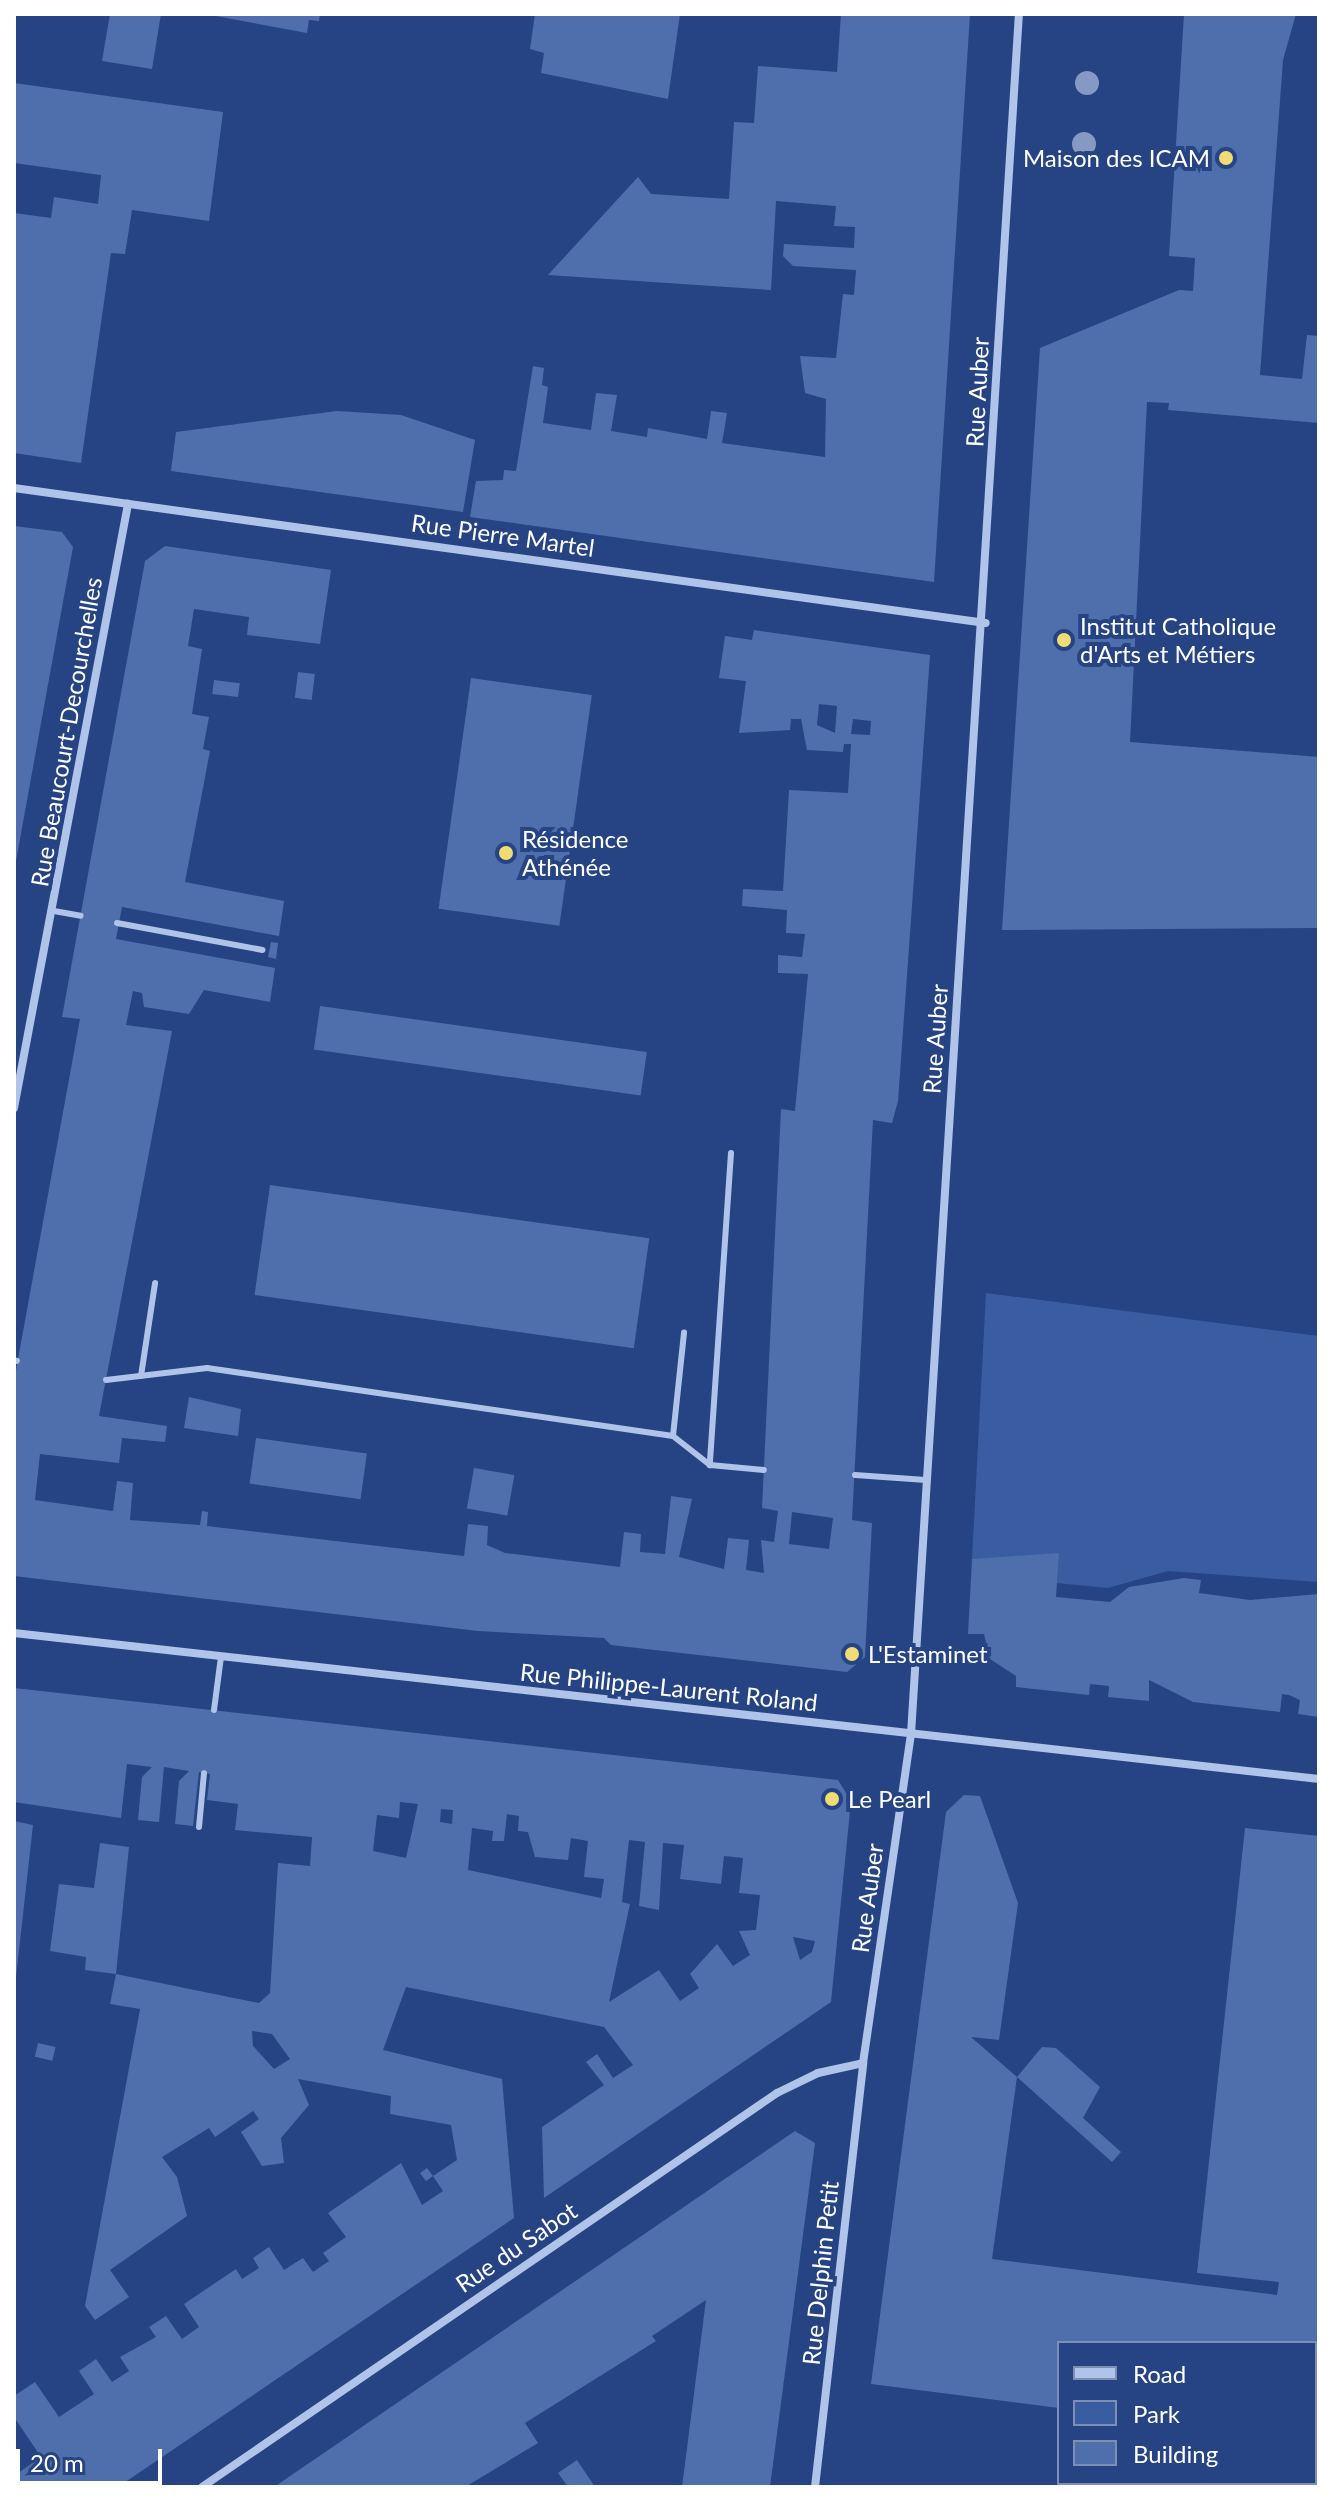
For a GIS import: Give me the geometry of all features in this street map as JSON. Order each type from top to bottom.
[{"type":"street","name":"Rue Auber","points":[[863,2063],[911,1734],[986,623],[1019,14]]},
{"type":"street","name":"Rue Pierre Martel","points":[[14,488],[986,623]]},
{"type":"street","name":"Rue Beaucourt-Decourchelles","points":[[14,1108],[54,911],[128,504]]},
{"type":"street","name":"Rue Philippe-Laurent Roland","points":[[14,1633],[1319,1779]]},
{"type":"street","name":"Rue du Sabot","points":[[202,2487],[777,2093],[818,2073],[863,2063]]},
{"type":"street","name":"Rue Delphin Petit","points":[[815,2487],[863,2063]]},
{"type":"lane","points":[[54,911],[81,916]]},
{"type":"lane","points":[[117,923],[263,950]]},
{"type":"lane","points":[[710,1465],[731,1153]]},
{"type":"lane","points":[[141,1376],[155,1283]]},
{"type":"lane","points":[[673,1436],[684,1333]]},
{"type":"lane","points":[[106,1380],[207,1368],[673,1436],[710,1465],[764,1470]]},
{"type":"lane","points":[[855,1475],[926,1480]]},
{"type":"lane","points":[[214,1710],[221,1657]]},
{"type":"lane","points":[[199,1827],[204,1773]]},
{"type":"green space","points":[[986,1293],[1319,1336],[1319,1582],[1168,1571],[1108,1588],[1056,1583],[972,1559]]},
{"type":"building","points":[[110,14],[161,14],[152,69],[102,61]]},
{"type":"building","points":[[205,14],[320,14],[319,21],[309,20],[307,33]]},
{"type":"building","points":[[535,14],[680,14],[668,99],[541,73],[544,53],[530,49]]},
{"type":"building","points":[[841,14],[970,14],[934,582],[470,517],[476,481],[503,480],[504,470],[516,471],[533,366],[544,368],[542,385],[548,387],[543,423],[591,430],[596,393],[617,395],[611,431],[647,437],[648,428],[707,439],[711,411],[727,413],[722,443],[825,457],[826,399],[805,393],[800,356],[836,358],[843,294],[854,295],[856,270],[793,266],[783,256],[784,244],[854,248],[855,227],[834,226],[836,206],[776,201],[771,290],[548,275],[638,177],[651,194],[729,199],[734,122],[754,123],[758,66],[837,72]]},
{"type":"building","points":[[1184,14],[1296,14],[1283,60],[1260,375],[1302,379],[1307,335],[1319,336],[1319,423],[1168,410],[1169,403],[1147,402],[1130,742],[1319,757],[1319,928],[1002,930],[1040,348],[1179,290],[1193,291],[1195,258],[1169,256]]},
{"type":"building","points":[[14,83],[223,112],[209,221],[132,210],[125,254],[111,253],[81,463],[14,453],[14,213],[51,218],[54,197],[98,204],[101,175],[14,163]]},
{"type":"building","points":[[337,411],[401,415],[475,440],[463,512],[171,471],[176,432]]},
{"type":"building","points":[[14,526],[62,532],[73,547],[16,861]]},
{"type":"building","points":[[165,546],[331,570],[320,644],[247,635],[249,617],[194,609],[188,646],[202,649],[192,714],[209,717],[203,749],[210,751],[185,882],[284,901],[279,936],[122,907],[116,939],[275,968],[270,1002],[204,990],[189,1014],[144,1007],[142,993],[133,991],[126,1025],[172,1031],[99,1416],[167,1426],[165,1442],[122,1438],[119,1463],[40,1454],[35,1500],[113,1511],[117,1481],[133,1483],[130,1520],[200,1525],[202,1511],[208,1512],[207,1526],[464,1556],[468,1524],[488,1526],[487,1545],[505,1553],[620,1567],[624,1532],[641,1534],[640,1552],[665,1554],[671,1496],[692,1499],[679,1557],[724,1569],[728,1538],[749,1540],[746,1570],[764,1573],[761,1540],[774,1542],[778,1511],[762,1508],[781,1109],[795,1111],[808,974],[778,973],[778,955],[802,957],[805,934],[786,933],[787,910],[742,906],[743,889],[783,891],[789,790],[848,793],[851,744],[844,744],[843,752],[807,750],[801,719],[791,719],[790,730],[739,733],[746,681],[719,678],[725,636],[752,640],[754,630],[930,655],[898,1101],[892,1123],[873,1120],[852,1520],[872,1523],[865,1657],[847,1672],[611,1645],[604,1638],[478,1631],[14,1576],[14,1381],[80,1019],[62,1017],[145,561]],"holes":[[[819,704],[837,706],[835,733],[817,725]],[[853,719],[871,721],[870,735],[851,734]],[[792,1512],[833,1518],[829,1549],[789,1544]]]},
{"type":"building","points":[[298,672],[315,674],[312,700],[295,698]]},
{"type":"building","name":"Résidence Athénée","points":[[471,678],[592,695],[559,926],[439,909]]},
{"type":"building","points":[[214,680],[240,683],[238,697],[212,694]]},
{"type":"building","points":[[271,942],[278,943],[276,959],[268,957]]},
{"type":"building","points":[[320,1006],[647,1052],[641,1095],[314,1050]]},
{"type":"building","points":[[270,1185],[649,1238],[634,1348],[255,1295]]},
{"type":"building","points":[[189,1397],[241,1409],[238,1436],[184,1428]]},
{"type":"building","points":[[256,1438],[367,1454],[361,1499],[250,1484]]},
{"type":"building","points":[[474,1468],[514,1475],[507,1515],[467,1508]]},
{"type":"building","points":[[1059,1553],[1056,1597],[1110,1602],[1129,1587],[1184,1578],[1201,1580],[1199,1593],[1250,1600],[1319,1594],[1319,1717],[1298,1714],[1300,1700],[1289,1695],[1282,1694],[1280,1712],[1193,1702],[1149,1680],[1149,1701],[1108,1697],[1109,1686],[1090,1684],[1089,1695],[1016,1687],[1016,1676],[990,1659],[984,1634],[968,1634],[972,1559]]},
{"type":"building","points":[[14,1688],[838,1780],[851,1801],[831,2002],[544,2198],[542,2127],[604,2085],[586,2062],[597,2054],[613,2078],[633,2065],[604,2027],[406,1987],[383,2050],[502,2079],[514,2218],[118,2487],[14,2487],[14,2476],[41,2457],[14,2417],[14,2396],[35,2382],[59,2417],[94,2394],[79,2371],[96,2359],[112,2382],[129,2371],[120,2357],[156,2337],[149,2327],[166,2316],[182,2339],[199,2327],[184,2304],[236,2269],[242,2279],[259,2268],[253,2258],[269,2247],[284,2270],[303,2258],[313,2272],[329,2261],[323,2253],[346,2237],[328,2213],[401,2163],[422,2205],[443,2191],[433,2176],[457,2160],[451,2125],[390,2114],[391,2096],[298,2079],[309,2105],[281,2138],[284,2163],[262,2166],[241,2132],[259,2119],[253,2111],[215,2137],[209,2128],[162,2157],[177,2177],[187,2216],[110,2270],[129,2297],[95,2320],[85,2306],[140,2009],[110,2004],[116,1974],[259,2003],[270,1993],[278,1863],[310,1866],[312,1837],[235,1830],[238,1804],[207,1800],[210,1774],[199,1772],[193,1826],[175,1824],[179,1781],[189,1771],[164,1767],[159,1822],[138,1820],[142,1777],[152,1767],[127,1764],[121,1818],[14,1802]],"holes":[[[400,1802],[418,1804],[406,1858],[373,1851],[377,1815],[399,1818]],[[441,1809],[453,1810],[452,1824],[440,1822]],[[507,1814],[519,1816],[518,1831],[528,1832],[535,1857],[568,1860],[571,1838],[588,1841],[584,1877],[604,1879],[601,1898],[468,1870],[472,1828],[493,1831],[492,1841],[504,1841]],[[629,1840],[645,1842],[639,1906],[659,1910],[663,1843],[684,1845],[680,1879],[721,1884],[724,1856],[743,1858],[739,1893],[760,1895],[756,1930],[739,1931],[750,1955],[733,1966],[717,1944],[690,1974],[699,1988],[680,2001],[659,1970],[609,2002],[630,1904],[622,1902]],[[793,1937],[815,1941],[812,1952],[800,1960]],[[252,2031],[272,2034],[290,2059],[274,2069],[253,2046]]]},
{"type":"building","points":[[964,1795],[980,1796],[1018,1903],[999,2040],[971,2037],[1017,2077],[992,2259],[1277,2295],[1279,2282],[1197,2273],[1245,1828],[1319,1836],[1319,2355],[1317,2341],[1057,2341],[1057,2408],[871,2384],[946,1812]]},
{"type":"building","points":[[14,1821],[33,1825],[16,1977],[14,1977]]},
{"type":"building","points":[[100,1843],[129,1847],[116,1974],[85,1970],[86,1957],[50,1951],[59,1884],[94,1888]]},
{"type":"building","points":[[38,2043],[56,2047],[52,2061],[35,2057]]},
{"type":"building","points":[[1042,2047],[1056,2048],[1100,2087],[1083,2118],[1121,2152],[1112,2162],[1017,2077]]},
{"type":"building","points":[[795,2131],[815,2143],[770,2487],[682,2487],[706,2300],[652,2336],[656,2341],[525,2423],[538,2443],[465,2487],[274,2487]]},
{"type":"building","points":[[427,2168],[433,2176],[426,2181],[420,2173]]},
{"type":"building","points":[[577,2460],[595,2487],[568,2487],[558,2473]]},
{"type":"place","name":"Maison des ICAM","points":[[1226,158]]},
{"type":"place","name":"Institut Catholique d'Arts et Métiers","points":[[1064,640]]},
{"type":"place","name":"Résidence Athénée","points":[[506,853]]},
{"type":"place","name":"L'Estaminet","points":[[852,1654]]},
{"type":"place","name":"Le Pearl","points":[[832,1799]]}]
